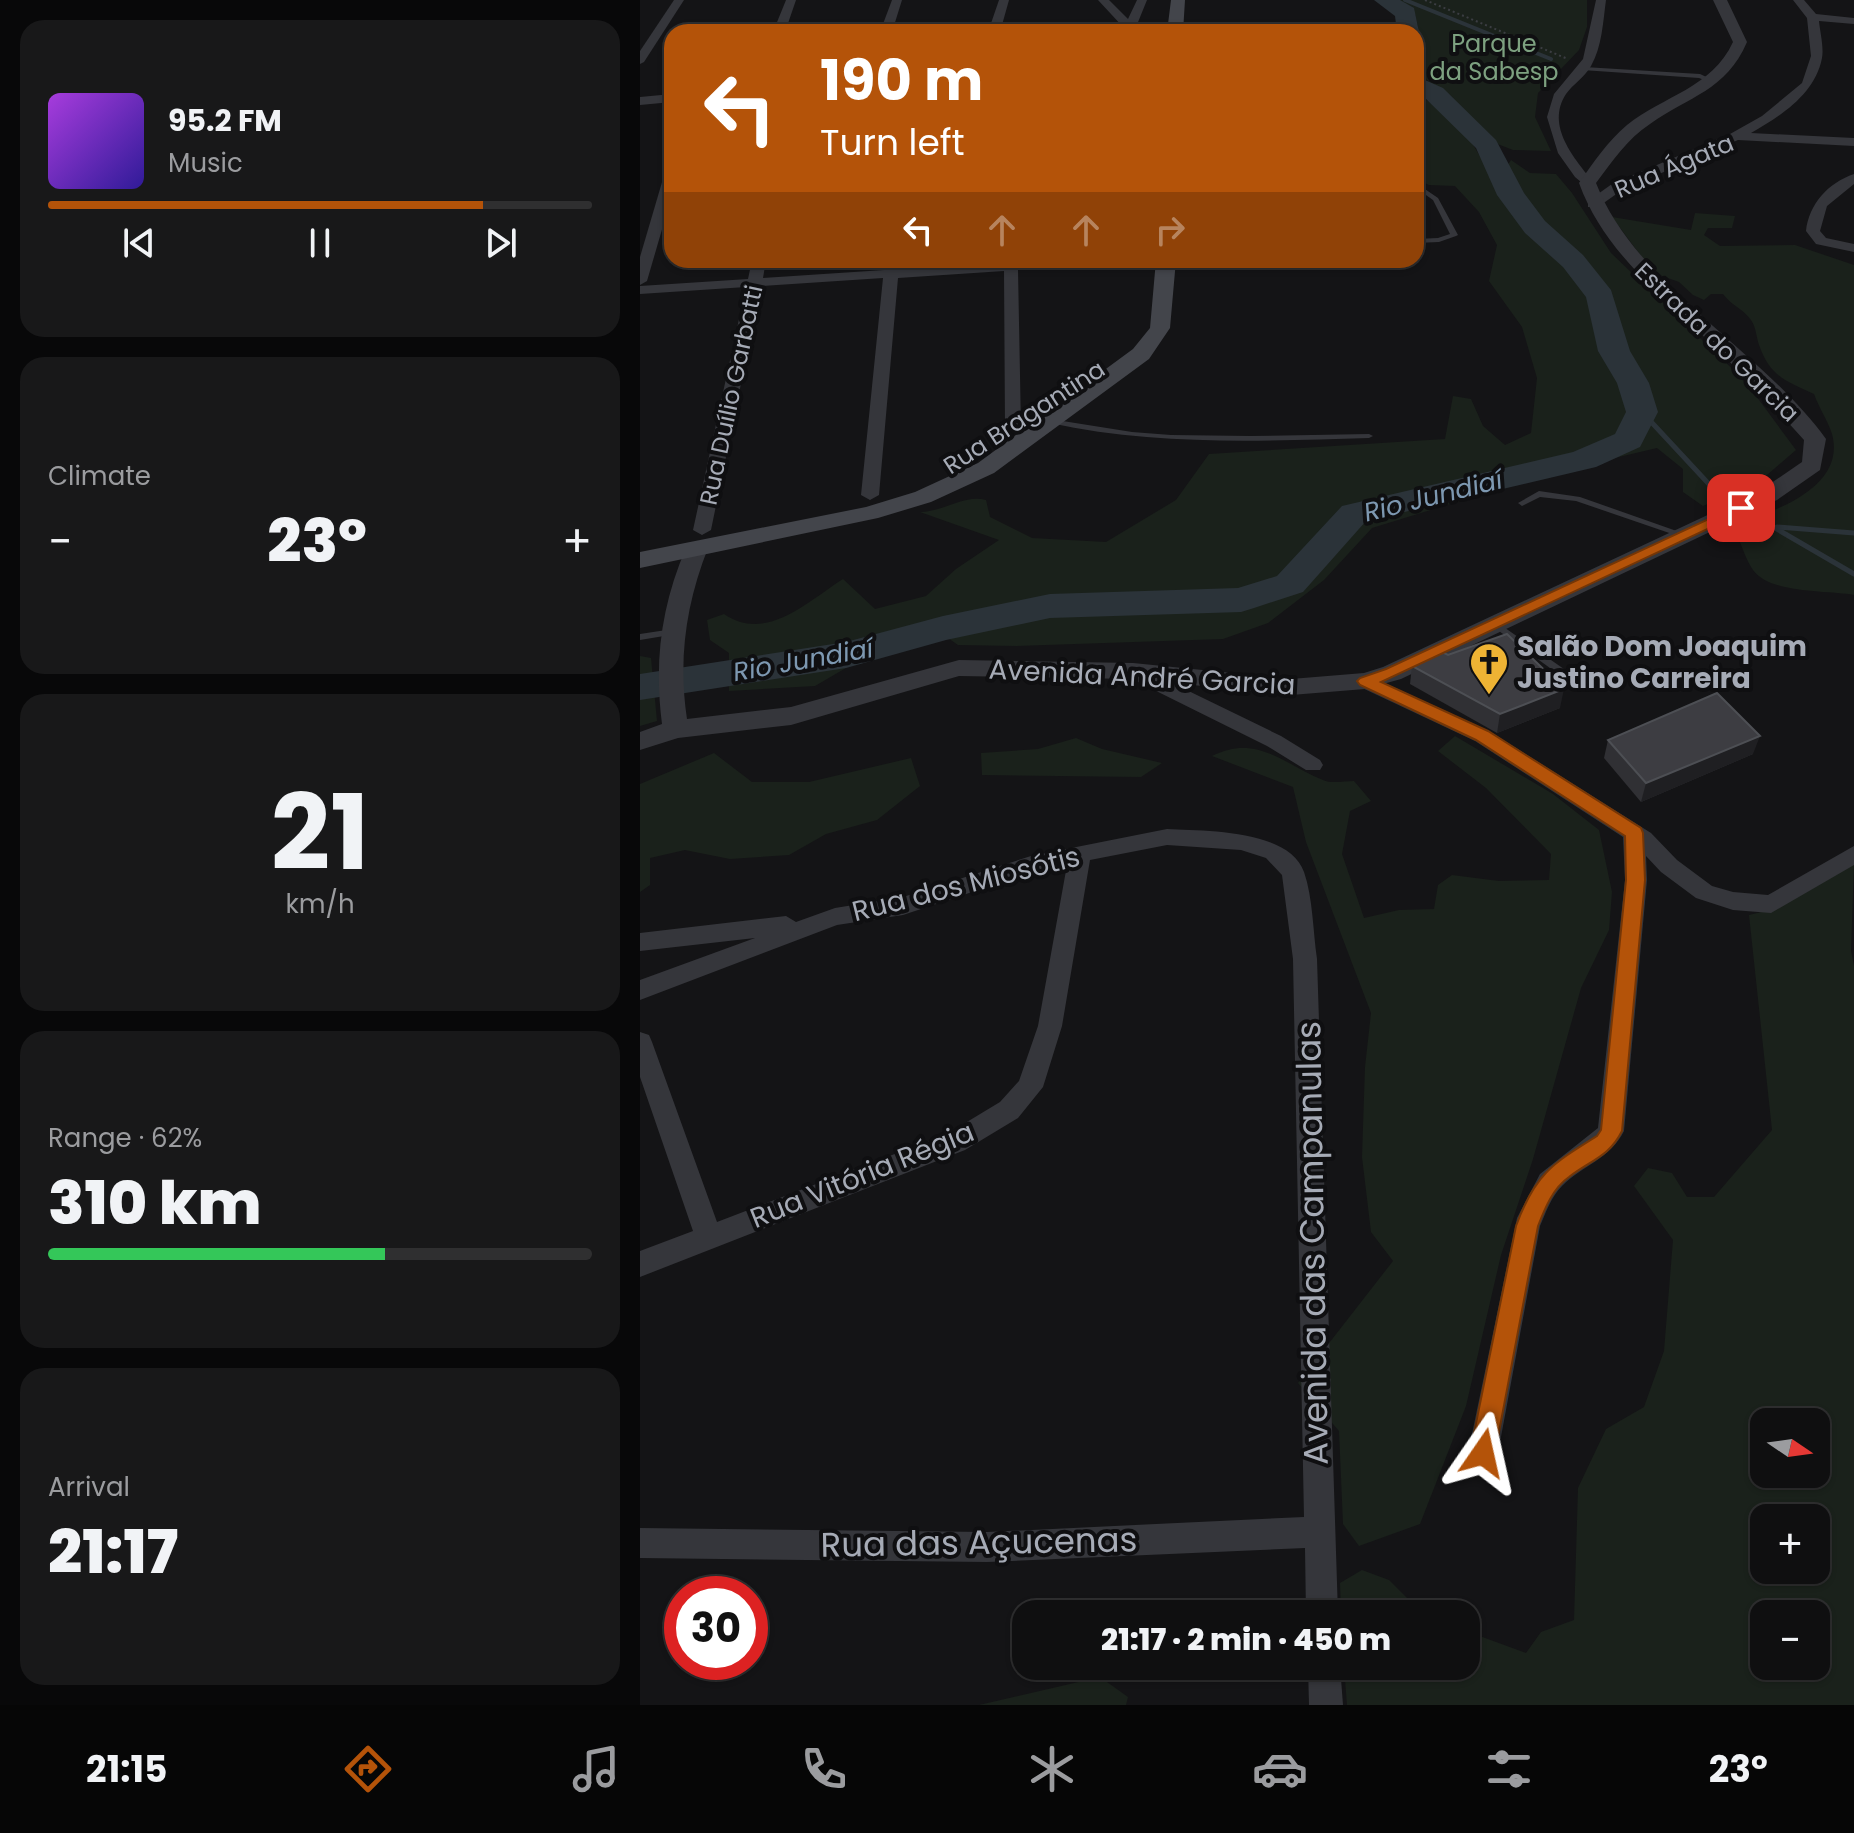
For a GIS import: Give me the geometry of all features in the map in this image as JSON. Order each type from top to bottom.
[{"type":"main road","points":[[1176,24],[1178,0]]},
{"type":"main road","name":"Rua Bragantina","points":[[670,548],[931,476],[1013,428],[1050,413],[1135,339],[1146,314],[1146,268]]},
{"type":"main road","points":[[670,548],[785,532],[900,505],[964,479],[1008,453],[1050,413],[1123,369],[1151,341],[1163,315],[1166,268]]},
{"type":"main road","points":[[983,447],[1008,453]]},
{"type":"street","points":[[640,60],[679,0]]},
{"type":"street","points":[[782,24],[791,0]]},
{"type":"street","points":[[889,24],[897,0]]},
{"type":"street","points":[[996,24],[1004,0]]},
{"type":"street","points":[[1119,0],[1127,24]]},
{"type":"street","points":[[1131,24],[1142,0]]},
{"type":"street","points":[[1601,0],[1584,69],[1558,96],[1554,116],[1557,138],[1567,162],[1590,193],[1632,129],[1712,81],[1735,59],[1740,42],[1720,0]]},
{"type":"street","points":[[1735,137],[1766,119],[1807,85],[1817,56],[1813,17],[1798,0]]},
{"type":"street","points":[[1813,17],[1854,21]]},
{"type":"street","points":[[640,101],[664,99]]},
{"type":"street","name":"Rua Ágata","points":[[1590,193],[1617,187],[1735,137],[1775,136],[1854,142]]},
{"type":"street","points":[[1854,178],[1824,197],[1814,215],[1813,231],[1821,241],[1854,248]]},
{"type":"street","name":"Estrada do Garcia","points":[[1365,681],[1392,673],[1769,495],[1812,465],[1815,439],[1782,402],[1629,258],[1590,193]]},
{"type":"street","points":[[640,281],[664,199]]},
{"type":"street","name":"Rua Duílio Garbatti","points":[[670,548],[758,268]]},
{"type":"street","points":[[640,290],[755,282],[874,268]]},
{"type":"street","points":[[870,495],[891,268]]},
{"type":"street","points":[[1012,268],[1013,428]]},
{"type":"street","points":[[670,548],[679,591],[672,644],[674,716]]},
{"type":"street","points":[[670,548],[679,591]]},
{"type":"street","name":"Avenida André Garcia","points":[[640,741],[674,716],[791,716],[959,668],[1133,671],[1291,687],[1365,681]]},
{"type":"street","points":[[1133,671],[1248,728],[1313,765]]},
{"type":"street","points":[[1365,681],[1482,736],[1634,833],[1669,866],[1704,892],[1733,901],[1771,904],[1854,854]]},
{"type":"street","points":[[1483,1453],[1527,1226],[1536,1201],[1558,1172],[1605,1142],[1611,1131],[1636,880],[1634,833]]},
{"type":"street","name":"Rua dos Miosótis","points":[[640,990],[835,917],[903,906],[1031,864],[1167,837],[1241,842],[1274,852],[1293,872]]},
{"type":"street","name":"Rua Vitória Régia","points":[[640,1264],[956,1142],[1009,1110],[1030,1087],[1050,1026],[1080,854]]},
{"type":"street","name":"Avenida das Campanulas","points":[[1293,872],[1305,959],[1321,1600]]},
{"type":"street","points":[[640,942],[741,933],[835,917]]},
{"type":"street","points":[[640,1042],[709,1237]]},
{"type":"street","name":"Rua das Açucenas","points":[[640,1543],[987,1547],[1319,1532]]},
{"type":"street","points":[[1325,1680],[1326,1705]]},
{"type":"lane","points":[[1584,69],[1700,76],[1712,81]]},
{"type":"lane","points":[[1424,191],[1436,199],[1454,235],[1424,241]]},
{"type":"lane","points":[[1050,413],[1107,432],[1170,438],[1369,436]]},
{"type":"lane","points":[[1522,503],[1539,494],[1577,499],[1684,535]]},
{"type":"lane","points":[[1495,624],[1583,687]]},
{"type":"lane","points":[[640,637],[672,644]]},
{"type":"path","points":[[1425,0],[1451,14],[1575,62],[1584,69]]},
{"type":"green space","name":"Parque da Sabesp","points":[[1396,0],[1587,0],[1587,27],[1579,50],[1538,93],[1535,117],[1551,151],[1513,150],[1495,143],[1450,95],[1424,78],[1424,24],[1417,24],[1415,14]]},
{"type":"green space","points":[[1424,98],[1472,143],[1496,183],[1511,160],[1530,173],[1556,174],[1611,253],[1745,381],[1796,450],[1760,481],[1703,506],[1683,492],[1683,469],[1657,448],[1551,473],[1372,528],[1324,580],[1268,623],[1223,639],[958,645],[925,622],[815,686],[729,691],[729,653],[710,640],[707,620],[724,614],[740,622],[771,622],[801,608],[843,579],[875,609],[926,596],[956,569],[999,540],[920,512],[970,499],[986,500],[990,517],[1032,538],[1106,542],[1176,500],[1209,454],[1445,439],[1453,396],[1471,399],[1483,426],[1505,445],[1531,433],[1537,378],[1522,327],[1489,281],[1497,245],[1479,212],[1455,186],[1424,183]]},
{"type":"green space","points":[[1695,213],[1735,216],[1732,228],[1708,228],[1704,235],[1720,246],[1795,245],[1854,265],[1854,595],[1800,590],[1772,583],[1753,570],[1744,553],[1737,535],[1741,521],[1790,503],[1819,481],[1829,468],[1834,452],[1832,434],[1814,394],[1787,381],[1768,364],[1748,316],[1723,294],[1711,294],[1704,300],[1679,282],[1662,276],[1644,260],[1612,217],[1691,230]]},
{"type":"green space","points":[[640,656],[651,658],[657,721],[640,726]]},
{"type":"green space","points":[[1455,736],[1553,794],[1599,830],[1612,892],[1609,930],[1581,988],[1533,1159],[1501,1255],[1466,1406],[1420,1524],[1359,1546],[1343,1524],[1339,1431],[1298,1383],[1393,1261],[1371,1232],[1362,1157],[1365,1067],[1371,1013],[1306,842],[1293,787],[1212,756],[1243,748],[1257,750],[1326,781],[1354,781],[1371,801],[1350,811],[1342,854],[1364,918],[1399,910],[1434,909],[1438,885],[1452,875],[1499,881],[1549,880],[1551,854],[1486,788],[1438,751]]},
{"type":"green space","points":[[1076,738],[1102,749],[1162,763],[1141,777],[982,775],[981,753],[1038,749]]},
{"type":"green space","points":[[714,753],[752,782],[809,782],[911,758],[920,786],[877,820],[826,834],[789,855],[730,859],[685,850],[650,858],[650,885],[640,892],[640,784]]},
{"type":"green space","points":[[1854,864],[1851,951],[1854,966],[1854,1705],[1347,1705],[1345,1680],[1480,1680],[1480,1636],[1526,1653],[1541,1632],[1574,1620],[1578,1488],[1606,1429],[1644,1407],[1664,1351],[1673,1240],[1634,1186],[1648,1168],[1672,1173],[1687,1197],[1714,1197],[1772,1130],[1749,915],[1774,909]]},
{"type":"green space","points":[[1362,1570],[1389,1580],[1409,1600],[1341,1600],[1340,1583]]},
{"type":"green space","points":[[1087,1680],[1104,1680],[1128,1697],[1126,1705],[979,1705]]},
{"type":"building","points":[[1507,634],[1564,689],[1500,714],[1412,666],[1438,650],[1448,655]]},
{"type":"building","points":[[1717,693],[1760,736],[1646,783],[1608,740]]},
{"type":"waterway","name":"Rio Jundiaí","points":[[1385,0],[1406,13],[1407,24]]},
{"type":"waterway","points":[[1405,0],[1551,59]]},
{"type":"waterway","name":"Rio Jundiaí","points":[[640,687],[846,655],[943,628],[1050,606],[1241,600],[1290,584],[1354,513],[1584,460],[1628,440],[1642,412],[1633,383],[1614,351],[1601,296],[1573,261],[1535,227],[1511,195],[1487,145],[1434,93],[1424,87]]},
{"type":"waterway","points":[[1642,412],[1720,496],[1854,574]]},
{"type":"waterway","points":[[1777,527],[1854,533]]},
{"type":"place","name":"Salão Dom Joaquim Justino Carreira","points":[[1489,696]]},
{"type":"route","points":[[1483,1453],[1527,1226],[1536,1201],[1558,1172],[1605,1142],[1611,1131],[1636,880],[1634,833],[1482,736],[1365,681],[1392,673],[1741,508]]}]
